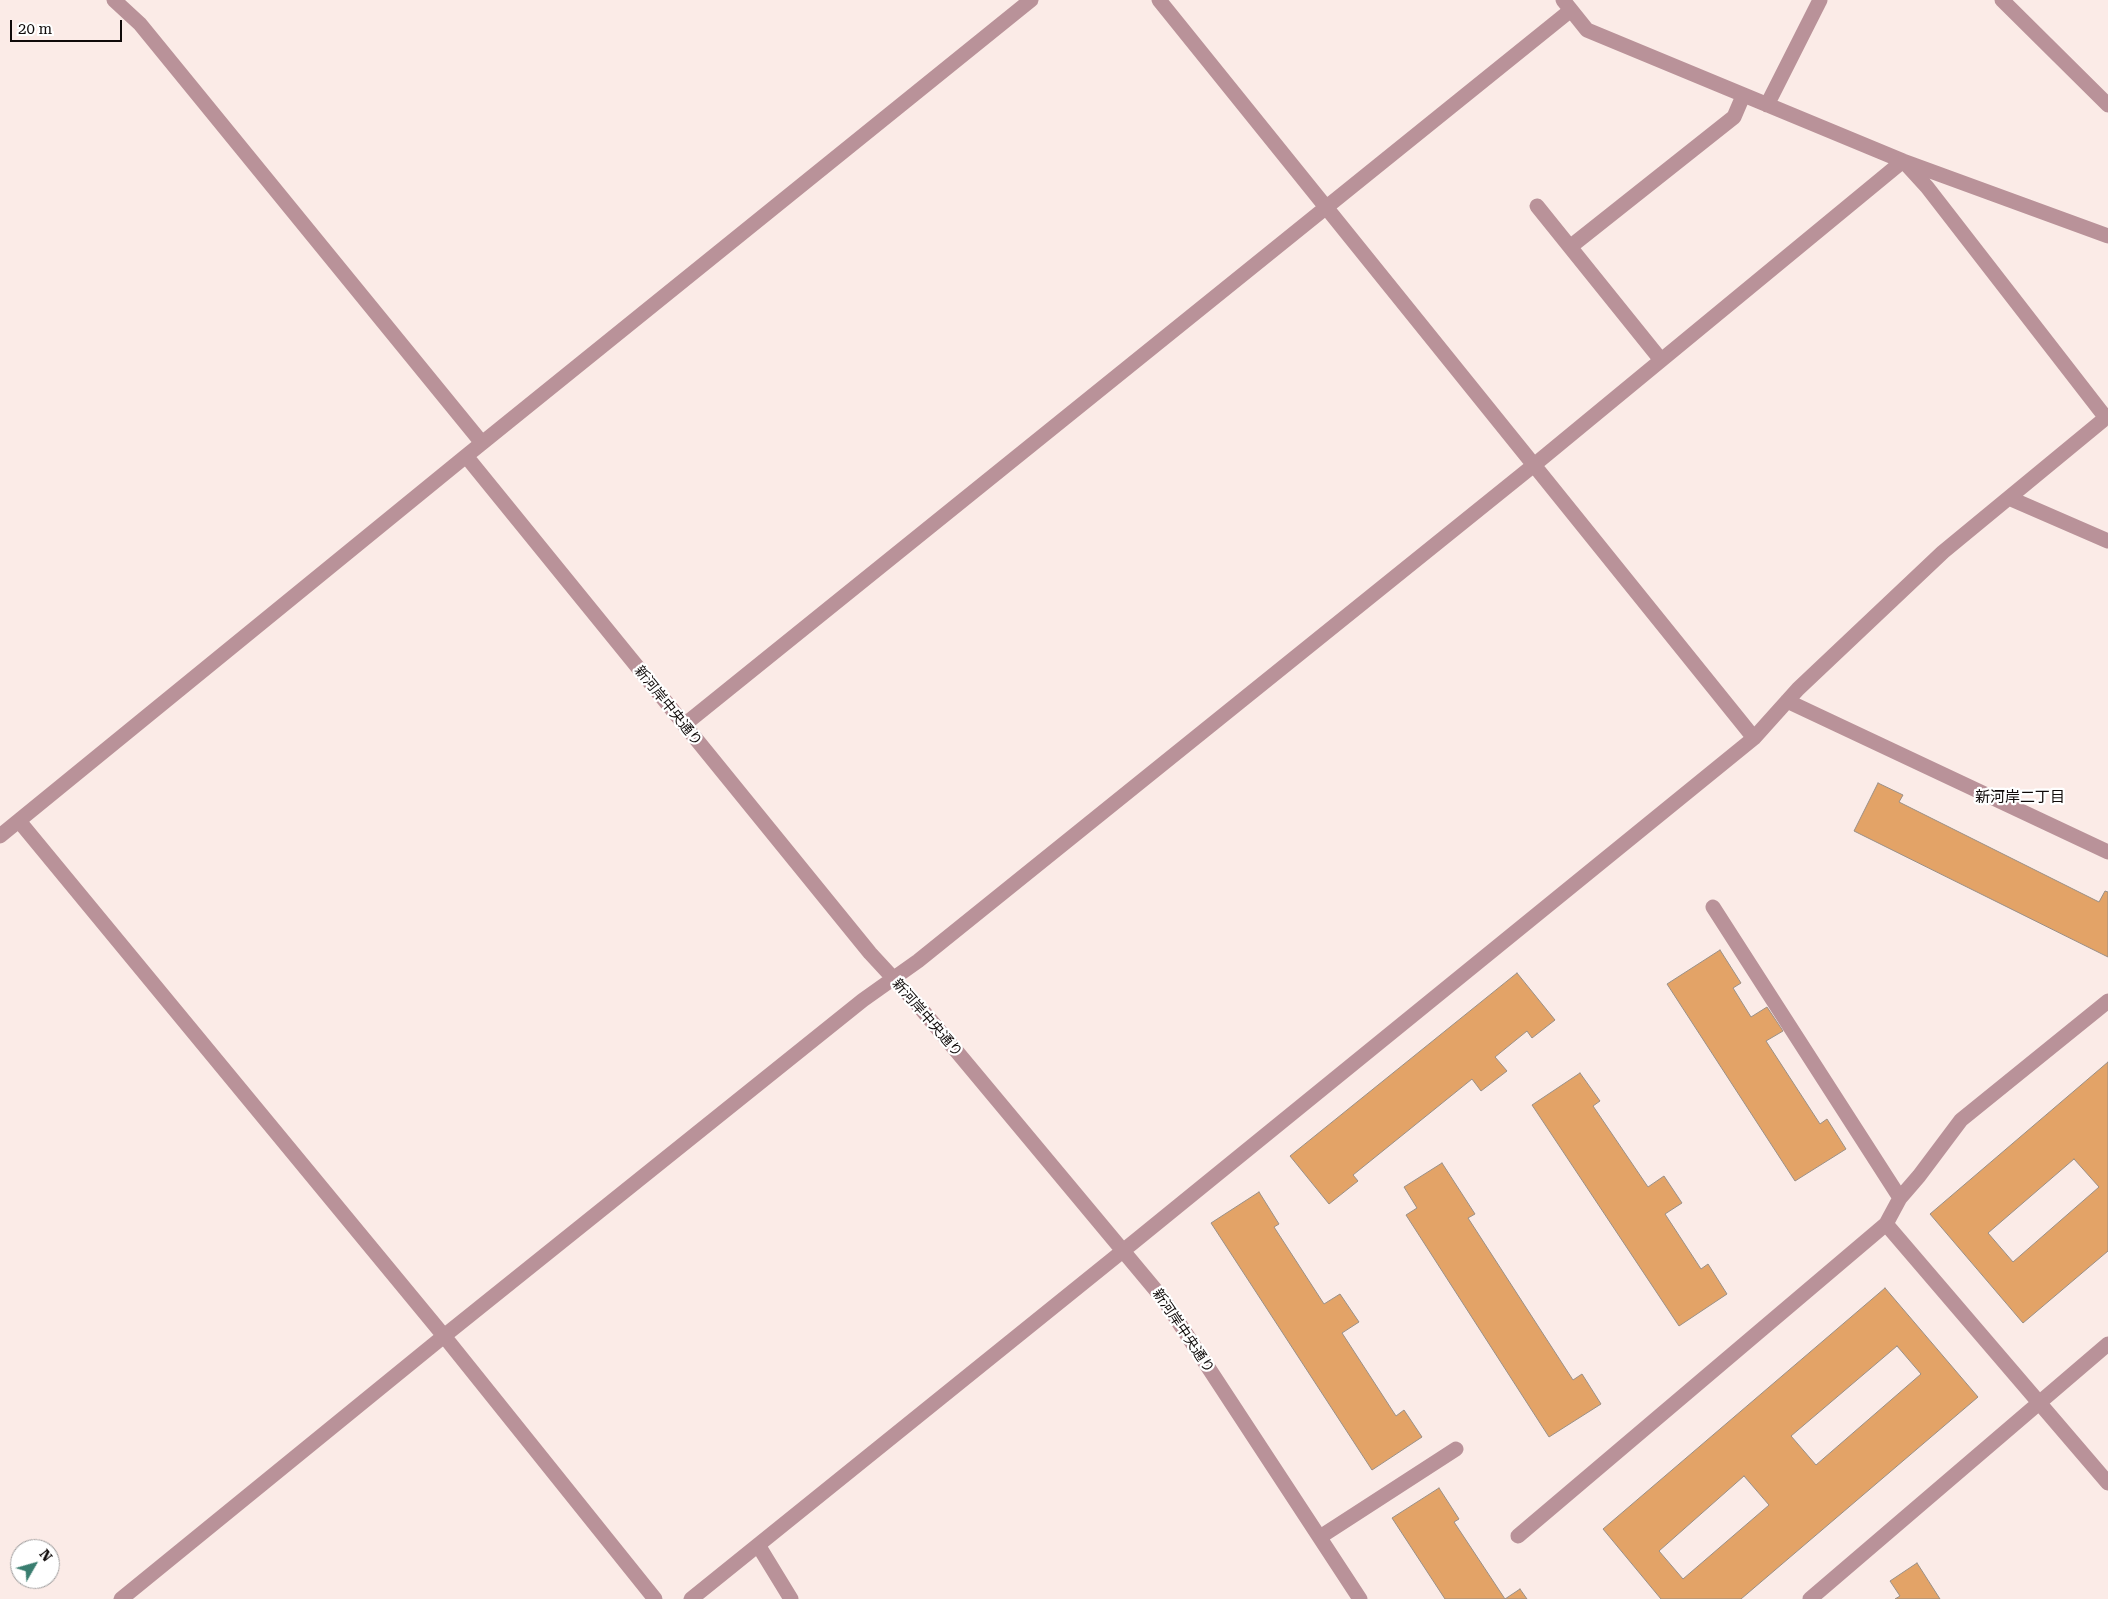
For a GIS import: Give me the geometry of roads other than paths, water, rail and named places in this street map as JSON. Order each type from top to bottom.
[{"type":"street","points":[[114,0],[140,24],[482,443]]},
{"type":"street","points":[[0,836],[482,443],[1031,0]]},
{"type":"street","points":[[1159,0],[1754,738]]},
{"type":"street","points":[[1767,106],[1820,0]]},
{"type":"street","points":[[2002,0],[2108,105]]},
{"type":"street","points":[[684,725],[1326,206],[1567,5],[1587,30],[1903,161],[2108,236]]},
{"type":"street","points":[[1570,247],[1734,117],[1743,96]]},
{"type":"street","points":[[121,1599],[862,1000],[893,979],[1534,464],[1903,161]]},
{"type":"street","points":[[690,1599],[1124,1250],[1754,738],[1787,701],[1943,552],[2107,417],[1927,187],[1903,161]]},
{"type":"street","points":[[1537,206],[1661,360]]},
{"type":"street","name":"新河岸中央通り","points":[[466,456],[870,953],[930,1020],[1164,1300],[1360,1599]]},
{"type":"street","points":[[2009,498],[2108,541]]},
{"type":"street","points":[[1787,701],[2108,852]]},
{"type":"street","points":[[19,820],[444,1336],[655,1599]]},
{"type":"street","points":[[1713,907],[1900,1198]]},
{"type":"street","points":[[1518,1536],[1886,1224],[1900,1198],[1961,1120],[2108,1000]]},
{"type":"street","points":[[1886,1224],[2108,1482]]},
{"type":"street","points":[[1810,1599],[2108,1344]]},
{"type":"street","points":[[1320,1537],[1456,1449]]},
{"type":"street","points":[[758,1545],[791,1599]]},
{"type":"district","name":"新河岸二丁目","points":[[2020,798]]}]
